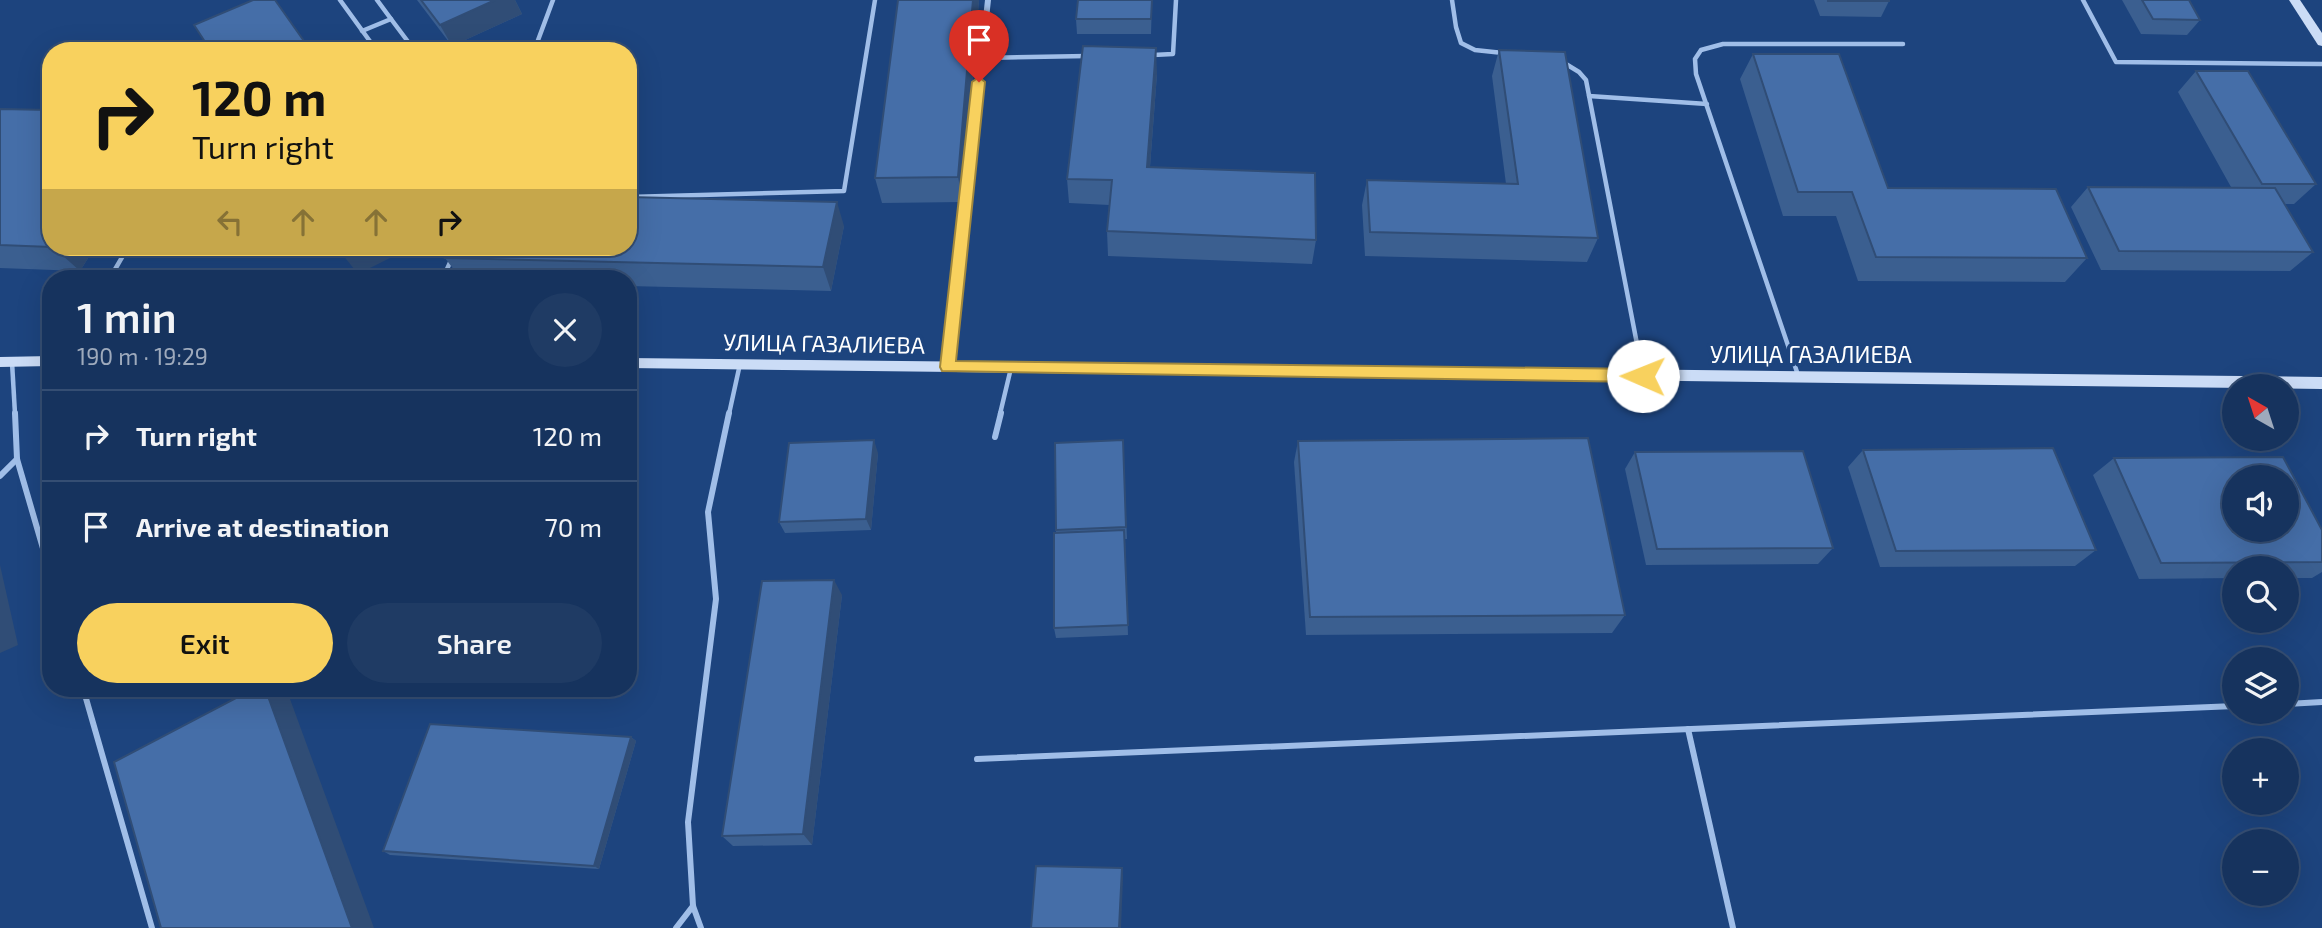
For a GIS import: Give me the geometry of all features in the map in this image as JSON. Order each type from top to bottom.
[{"type":"main road","points":[[2294,0],[2322,42]]},
{"type":"main road","points":[[6,362],[42,361]]},
{"type":"main road","name":"УЛИЦА ГАЗАЛИЕВА","points":[[637,363],[2322,383]]},
{"type":"street","points":[[948,367],[988,0]]},
{"type":"lane","points":[[340,0],[370,42]]},
{"type":"lane","points":[[377,0],[408,42]]},
{"type":"lane","points":[[538,42],[554,0]]},
{"type":"lane","points":[[637,197],[844,191],[875,0]]},
{"type":"lane","points":[[1146,55],[1173,54],[1176,0]]},
{"type":"lane","points":[[1452,0],[1458,39],[1464,47],[1483,52],[1507,53]]},
{"type":"lane","points":[[2083,0],[2116,62],[2322,64]]},
{"type":"lane","points":[[362,31],[391,19]]},
{"type":"lane","points":[[1798,375],[1696,74],[1695,59],[1701,50],[1723,44],[1903,44]]},
{"type":"lane","points":[[981,58],[1091,56]]},
{"type":"lane","points":[[1556,59],[1579,72],[1586,80],[1643,376]]},
{"type":"lane","points":[[1589,96],[1707,104]]},
{"type":"lane","points":[[6,362],[17,459],[42,545]]},
{"type":"lane","points":[[701,928],[693,906],[688,822],[716,599],[708,512],[740,364]]},
{"type":"lane","points":[[995,437],[1011,367]]},
{"type":"lane","points":[[0,475],[17,459]]},
{"type":"lane","points":[[86,697],[152,928]]},
{"type":"lane","points":[[2299,703],[2322,702]]},
{"type":"lane","points":[[977,759],[2222,707]]},
{"type":"lane","points":[[1688,729],[1732,928]]},
{"type":"lane","points":[[676,928],[693,906]]},
{"type":"building","points":[[253,0],[275,0],[305,42],[205,42],[194,25]]},
{"type":"building","points":[[421,0],[495,0],[440,25]]},
{"type":"building","points":[[898,0],[973,0],[958,177],[875,178]]},
{"type":"building","points":[[1078,0],[1152,0],[1151,19],[1076,19]]},
{"type":"building","points":[[1889,0],[1889,1],[1828,1]]},
{"type":"building","points":[[2142,0],[2189,0],[2200,20],[2153,19]]},
{"type":"building","points":[[1083,46],[1156,48],[1147,167],[1315,173],[1316,240],[1107,231],[1112,180],[1067,179]]},
{"type":"building","points":[[1499,50],[1565,52],[1598,238],[1370,232],[1367,180],[1518,184]]},
{"type":"building","points":[[1753,54],[1839,54],[1888,188],[2056,189],[2087,258],[1876,257],[1852,192],[1798,192]]},
{"type":"building","points":[[2196,71],[2248,71],[2316,184],[2262,184]]},
{"type":"building","points":[[0,109],[42,110],[42,247],[0,245]]},
{"type":"building","points":[[2088,187],[2275,188],[2313,252],[2119,251]]},
{"type":"building","points":[[637,197],[837,202],[823,267],[445,258],[637,256]]},
{"type":"building","points":[[1588,438],[1625,615],[1310,617],[1298,441]]},
{"type":"building","points":[[874,440],[866,519],[779,522],[789,443]]},
{"type":"building","points":[[1123,440],[1126,527],[1056,530],[1055,443]]},
{"type":"building","points":[[2053,448],[2096,550],[1896,551],[1863,450]]},
{"type":"building","points":[[1803,451],[1833,548],[1657,549],[1635,452]]},
{"type":"building","points":[[2283,457],[2287,465],[2222,465],[2222,542],[2299,542],[2299,487],[2322,530],[2322,562],[2299,562],[2299,556],[2222,556],[2222,563],[2161,563],[2114,458]]},
{"type":"building","points":[[1124,530],[1128,625],[1054,628],[1054,533]]},
{"type":"building","points":[[834,580],[803,834],[722,836],[762,581]]},
{"type":"building","points":[[238,697],[268,697],[352,928],[161,928],[114,762]]},
{"type":"building","points":[[430,724],[631,737],[594,866],[383,851]]},
{"type":"building","points":[[1036,866],[1122,868],[1119,928],[1031,928]]},
{"type":"route","points":[[979,82],[948,367],[1643,376]]}]
